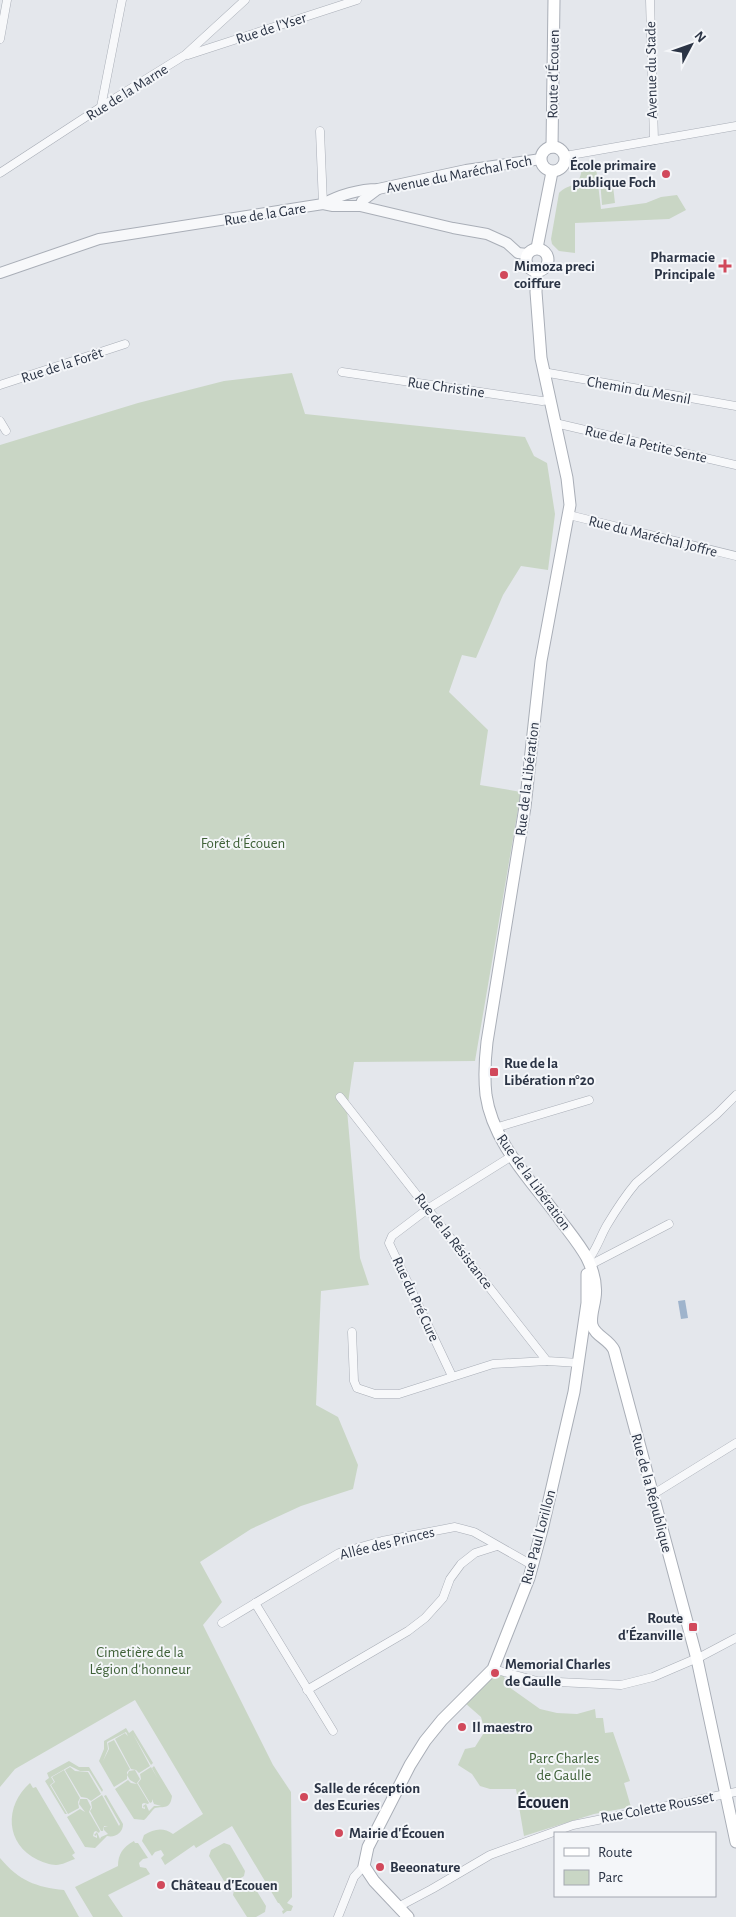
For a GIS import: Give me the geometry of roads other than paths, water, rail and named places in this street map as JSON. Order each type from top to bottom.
[{"type":"main road","name":"Route d'Écouen","points":[[552,147],[554,0]]},
{"type":"main road","points":[[552,147],[562,150],[565,156],[562,168],[552,172],[543,167],[541,159],[546,150],[552,147]]},
{"type":"main road","points":[[532,251],[546,252],[548,260],[545,268],[537,271],[529,268],[527,264],[552,172]]},
{"type":"main road","name":"Rue de la Libération","points":[[537,271],[538,328],[543,372],[567,478],[570,500],[569,515],[542,652],[525,807],[487,1042],[485,1063],[486,1096],[500,1139],[578,1244],[589,1262]]},
{"type":"main road","points":[[589,1262],[596,1289],[592,1322],[598,1334]]},
{"type":"main road","name":"Rue Paul Lorillon","points":[[364,1866],[368,1847],[403,1777],[425,1741],[442,1720],[493,1669],[529,1578],[544,1526],[579,1363],[589,1262]]},
{"type":"main road","name":"Rue de la République","points":[[598,1334],[608,1341],[614,1350],[697,1658],[731,1793],[736,1842]]},
{"type":"main road","points":[[364,1866],[374,1881],[408,1917]]},
{"type":"street","points":[[0,39],[7,0]]},
{"type":"street","points":[[101,107],[122,0]]},
{"type":"street","name":"Rue de la Marne","points":[[0,173],[101,107],[185,56],[246,0]]},
{"type":"street","name":"Rue de l'Yser","points":[[185,56],[357,0]]},
{"type":"street","name":"Avenue du Stade","points":[[650,0],[654,140]]},
{"type":"street","points":[[565,156],[736,126]]},
{"type":"street","points":[[320,131],[323,204]]},
{"type":"street","name":"Avenue du Maréchal Foch","points":[[323,204],[333,199],[368,189],[378,189],[466,170],[541,159]]},
{"type":"street","points":[[360,206],[362,201],[378,189]]},
{"type":"street","name":"Rue de la Gare","points":[[0,273],[99,239],[323,204],[360,206],[487,234],[507,243],[518,253],[532,251]]},
{"type":"street","name":"Rue de la Forêt","points":[[0,385],[125,344]]},
{"type":"street","name":"Rue Christine","points":[[342,372],[549,400]]},
{"type":"street","name":"Chemin du Mesnil","points":[[543,372],[736,406]]},
{"type":"street","points":[[0,421],[6,431]]},
{"type":"street","name":"Rue de la Petite Sente","points":[[555,423],[736,465]]},
{"type":"street","name":"Rue du Maréchal Joffre","points":[[569,515],[736,556]]},
{"type":"street","points":[[589,1262],[606,1226],[636,1182],[712,1118],[736,1095]]},
{"type":"street","name":"Rue de la Résistance","points":[[340,1097],[429,1208],[547,1361]]},
{"type":"street","points":[[495,1128],[589,1100]]},
{"type":"street","points":[[429,1208],[512,1156]]},
{"type":"street","name":"Rue du Pré Cure","points":[[429,1208],[392,1236],[389,1243],[452,1376]]},
{"type":"street","points":[[589,1262],[668,1224]]},
{"type":"street","points":[[352,1332],[352,1374],[357,1388],[375,1394],[398,1394],[494,1364],[547,1361],[579,1363]]},
{"type":"street","points":[[582,1342],[598,1334]]},
{"type":"street","points":[[652,1495],[736,1443]]},
{"type":"street","name":"Allée des Princes","points":[[222,1623],[339,1553],[382,1541],[455,1527],[474,1532],[532,1565]]},
{"type":"street","points":[[307,1690],[425,1618],[443,1598],[450,1579],[460,1564],[474,1553],[497,1546]]},
{"type":"street","points":[[255,1602],[332,1732]]},
{"type":"street","points":[[493,1669],[537,1681],[621,1685],[653,1677],[697,1658],[736,1638]]},
{"type":"street","name":"Rue Colette Rousset","points":[[398,1907],[432,1890],[490,1855],[545,1834],[586,1821],[731,1793]]},
{"type":"street","points":[[338,1917],[354,1877],[364,1866]]},
{"type":"water","points":[[685,1300],[688,1318],[681,1319],[678,1301]]},
{"type":"place","name":"École primaire publique Foch","points":[[666,174]]},
{"type":"place","name":"Pharmacie Principale","points":[[725,266]]},
{"type":"place","name":"Mimoza preci coiffure","points":[[504,275]]},
{"type":"place","name":"Rue de la Libération n°20","points":[[494,1072]]},
{"type":"place","name":"Route d'Ézanville","points":[[693,1627]]},
{"type":"place","name":"Memorial Charles de Gaulle","points":[[495,1673]]},
{"type":"place","name":"Il maestro","points":[[462,1727]]},
{"type":"place","name":"Salle de réception des Ecuries","points":[[304,1797]]},
{"type":"place","name":"Mairie d'Écouen","points":[[339,1833]]},
{"type":"place","name":"Beeonature","points":[[380,1867]]},
{"type":"place","name":"Château d'Ecouen","points":[[161,1885]]},
{"type":"district","name":"Écouen","points":[[543,1802]]},
{"type":"park label","name":"Forêt d'Écouen","points":[[243,843]]},
{"type":"park label","name":"Cimetière de la Légion d'honneur","points":[[140,1660]]},
{"type":"park label","name":"Parc Charles de Gaulle","points":[[564,1766]]}]
